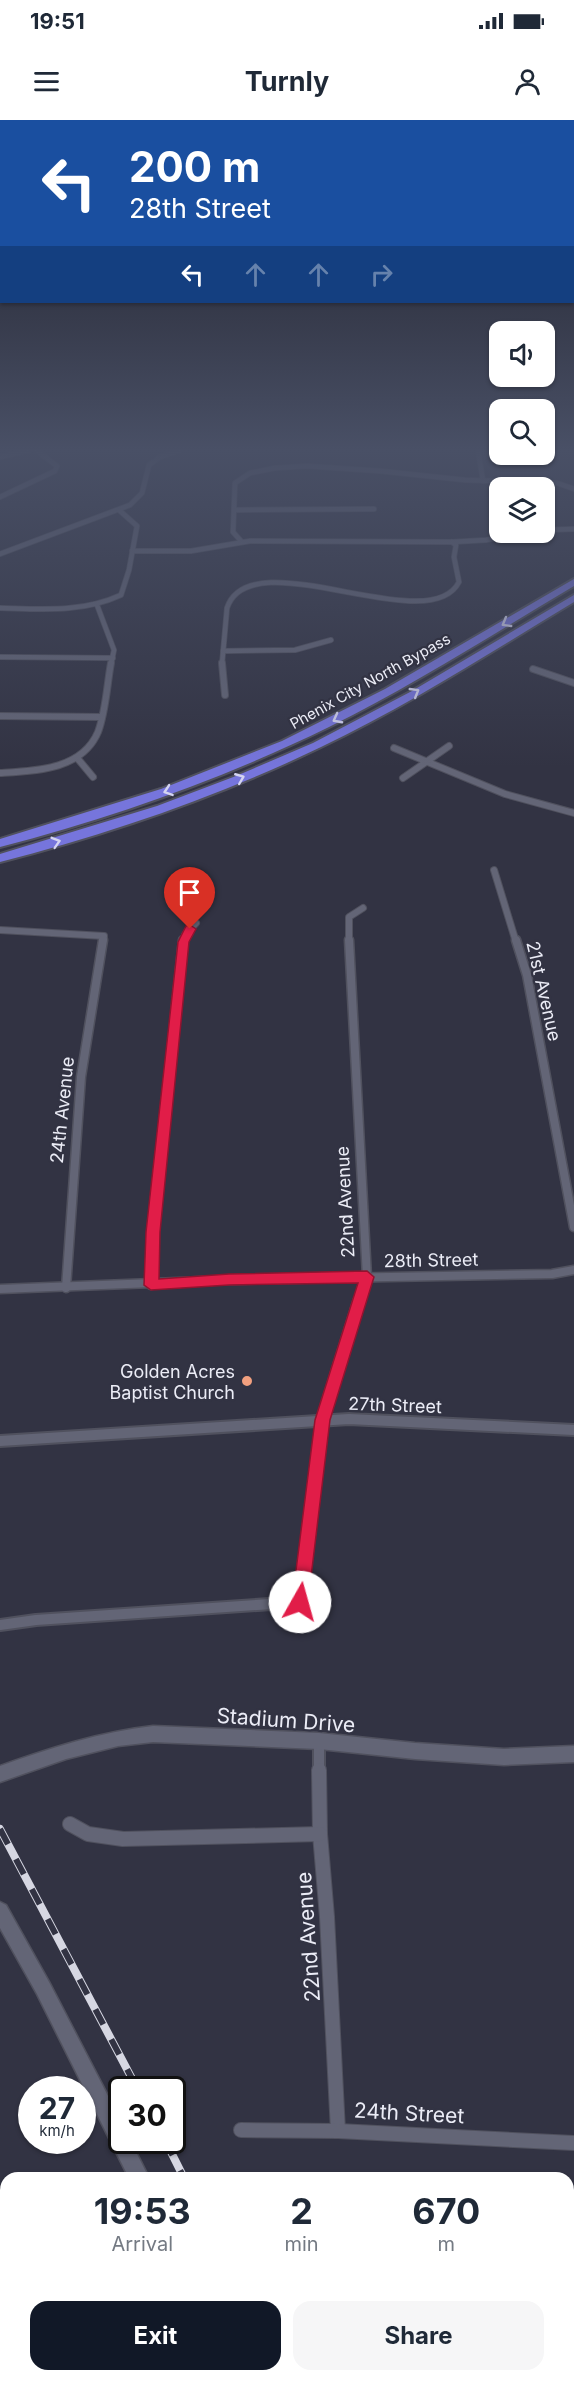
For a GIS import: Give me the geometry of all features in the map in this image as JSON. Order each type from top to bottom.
[{"type":"highway","name":"Phenix City North Bypass","points":[[0,843],[122,808],[222,771],[281,746],[405,682],[574,582]]},
{"type":"highway","name":"Phenix City North Bypass","points":[[0,858],[91,832],[174,804],[295,755],[376,715],[574,598]]},
{"type":"street","points":[[0,608],[72,608],[97,605],[121,595],[131,556]]},
{"type":"street","points":[[225,695],[220,682],[229,602],[234,596],[248,588],[267,583],[303,584],[394,601],[424,601],[449,593],[456,588],[459,581],[455,556]]},
{"type":"street","points":[[0,773],[55,767],[78,759],[93,743],[101,717],[113,657],[112,643],[97,605]]},
{"type":"street","points":[[223,651],[295,650],[332,640]]},
{"type":"street","points":[[0,657],[113,657]]},
{"type":"street","points":[[533,669],[574,683]]},
{"type":"street","points":[[0,716],[101,717]]},
{"type":"street","points":[[403,778],[449,746]]},
{"type":"street","points":[[394,748],[426,764],[536,804],[574,813]]},
{"type":"street","points":[[78,759],[93,777]]},
{"type":"street","name":"21st Avenue","points":[[494,870],[527,975],[574,1227]]},
{"type":"street","name":"22nd Avenue","points":[[0,1625],[36,1620],[300,1602],[322,1420],[367,1277],[348,924],[349,917],[363,908]]},
{"type":"street","points":[[151,1285],[153,1232],[183,942],[185,935],[196,923]]},
{"type":"street","name":"24th Avenue","points":[[0,930],[104,936],[81,1077],[66,1288]]},
{"type":"street","name":"28th Street","points":[[0,1289],[151,1285],[229,1280],[558,1274],[574,1270]]},
{"type":"street","name":"27th Street","points":[[0,1441],[291,1424],[322,1420],[401,1421],[574,1430]]},
{"type":"street","name":"Stadium Drive","points":[[0,1774],[66,1751],[118,1738],[153,1734],[319,1741],[504,1757],[574,1754]]},
{"type":"street","name":"22nd Avenue","points":[[319,1741],[320,1834],[327,1917],[338,2131]]},
{"type":"street","points":[[70,1824],[88,1834],[123,1839],[320,1834]]},
{"type":"street","points":[[0,1911],[43,1988],[136,2172]]},
{"type":"street","name":"24th Street","points":[[241,2130],[338,2131],[574,2143]]},
{"type":"railway","points":[[0,1829],[131,2076]]},
{"type":"railway","points":[[172,2154],[181,2172]]},
{"type":"place","name":"Golden Acres Baptist Church","points":[[247,1381]]},
{"type":"route","points":[[190,929],[183,942],[153,1232],[151,1285],[229,1280],[367,1277],[322,1420],[300,1602]]}]
